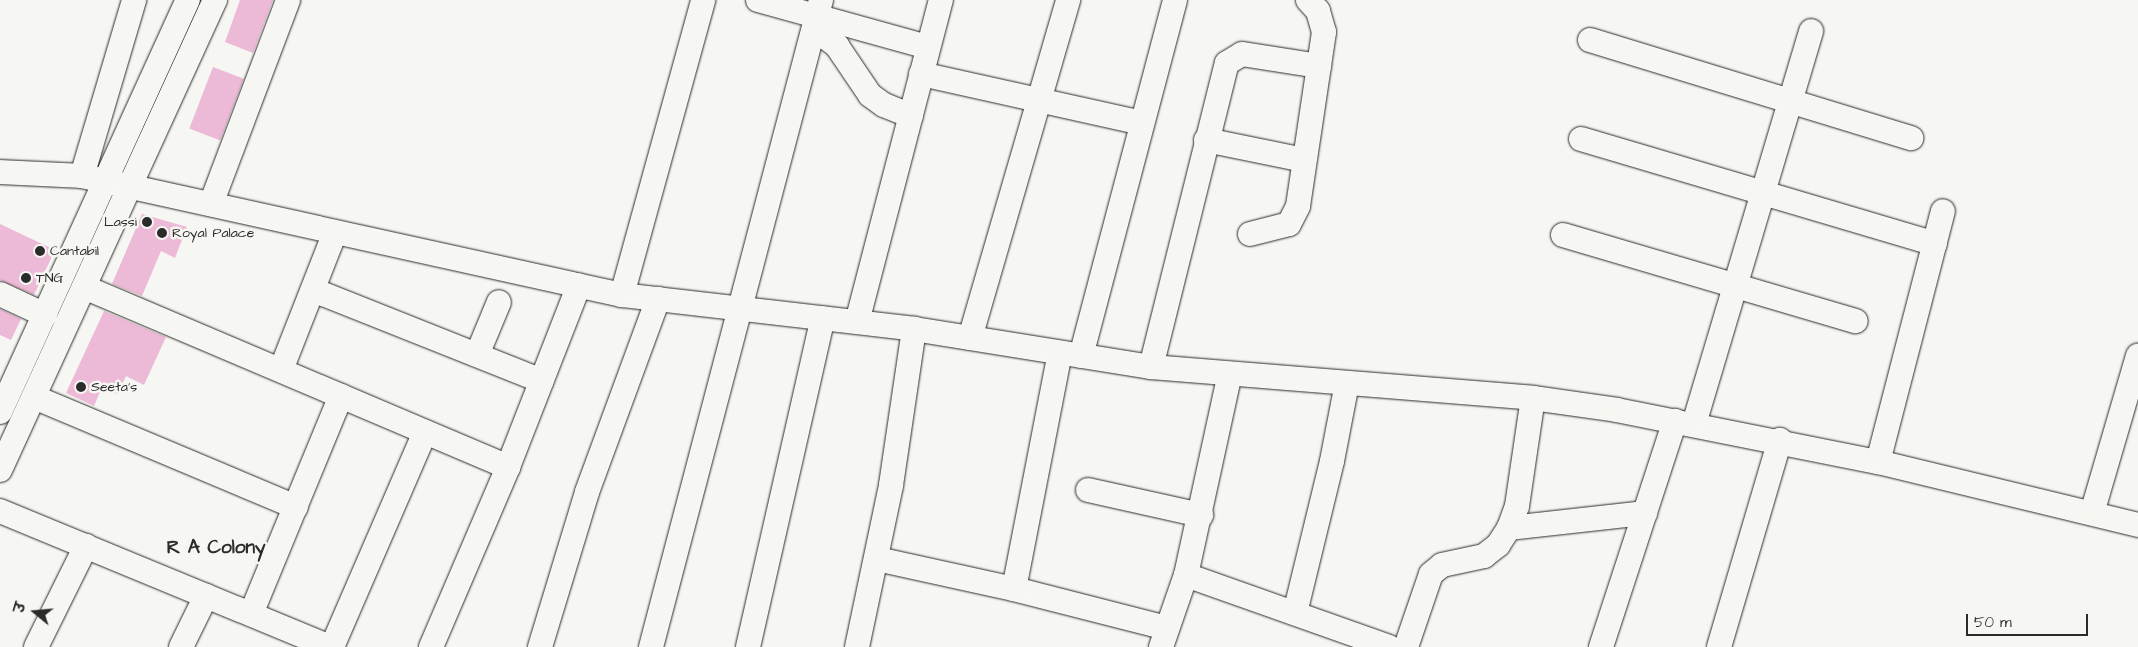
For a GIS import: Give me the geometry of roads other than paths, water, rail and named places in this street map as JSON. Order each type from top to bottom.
[{"type":"street","points":[[82,176],[134,0]]},
{"type":"street","points":[[0,412],[188,0]]},
{"type":"street","points":[[0,470],[215,0]]},
{"type":"street","points":[[211,204],[288,0]]},
{"type":"street","points":[[622,295],[703,0]]},
{"type":"street","points":[[758,0],[818,15],[928,47]]},
{"type":"street","points":[[857,322],[941,0]]},
{"type":"street","points":[[970,338],[1068,0]]},
{"type":"street","points":[[1014,589],[1070,354],[1142,123],[1175,0]]},
{"type":"street","points":[[1250,234],[1289,224],[1298,206],[1319,66],[1323,23],[1308,0]]},
{"type":"street","points":[[818,15],[870,95],[884,105],[911,116]]},
{"type":"street","points":[[651,647],[742,309],[818,15]]},
{"type":"street","points":[[1602,647],[1645,513],[1684,422],[1735,286],[1810,31]]},
{"type":"street","points":[[1590,40],[1911,138]]},
{"type":"street","points":[[1151,367],[1223,73],[1233,57],[1254,55],[1319,66]]},
{"type":"street","points":[[921,74],[1142,123]]},
{"type":"street","points":[[1581,139],[1935,244]]},
{"type":"street","points":[[1206,140],[1304,160]]},
{"type":"street","points":[[1,175],[82,176],[622,295],[914,329],[1151,367],[1533,398],[1684,422],[1780,440],[1878,462],[2138,525]]},
{"type":"street","points":[[1878,462],[1943,211]]},
{"type":"street","points":[[280,370],[335,232]]},
{"type":"street","points":[[1563,235],[1856,321]]},
{"type":"street","points":[[431,647],[508,467],[579,285]]},
{"type":"street","points":[[84,287],[508,467]]},
{"type":"street","points":[[313,290],[542,381]]},
{"type":"street","points":[[0,294],[45,315]]},
{"type":"street","points":[[540,647],[587,492],[658,299]]},
{"type":"street","points":[[477,355],[499,302]]},
{"type":"street","points":[[748,647],[823,318]]},
{"type":"street","points":[[864,645],[877,559],[903,417],[914,329]]},
{"type":"street","points":[[2092,514],[2138,356]]},
{"type":"street","points":[[877,559],[1014,589],[1164,638],[1186,575],[1202,515],[1230,374]]},
{"type":"street","points":[[1295,613],[1332,462],[1347,383]]},
{"type":"street","points":[[251,614],[341,396]]},
{"type":"street","points":[[34,397],[296,507]]},
{"type":"street","points":[[1406,647],[1431,574],[1442,565],[1484,556],[1498,544],[1509,528],[1517,506],[1533,398]]},
{"type":"street","points":[[0,511],[331,647],[425,432]]},
{"type":"street","points":[[1719,647],[1780,440]]},
{"type":"street","points":[[1088,490],[1202,515]]},
{"type":"street","points":[[1509,528],[1645,513]]},
{"type":"street","points":[[36,647],[86,546]]},
{"type":"street","points":[[1186,575],[1389,647]]},
{"type":"street","points":[[181,647],[206,596]]},
{"type":"place","name":"Lassi","points":[[147,222]]},
{"type":"place","name":"Royal Palace","points":[[162,233]]},
{"type":"place","name":"Cantabil","points":[[40,251]]},
{"type":"place","name":"TNG","points":[[26,278]]},
{"type":"place","name":"Seeta's","points":[[81,387]]},
{"type":"district","name":"R A Colony","points":[[216,548]]}]
